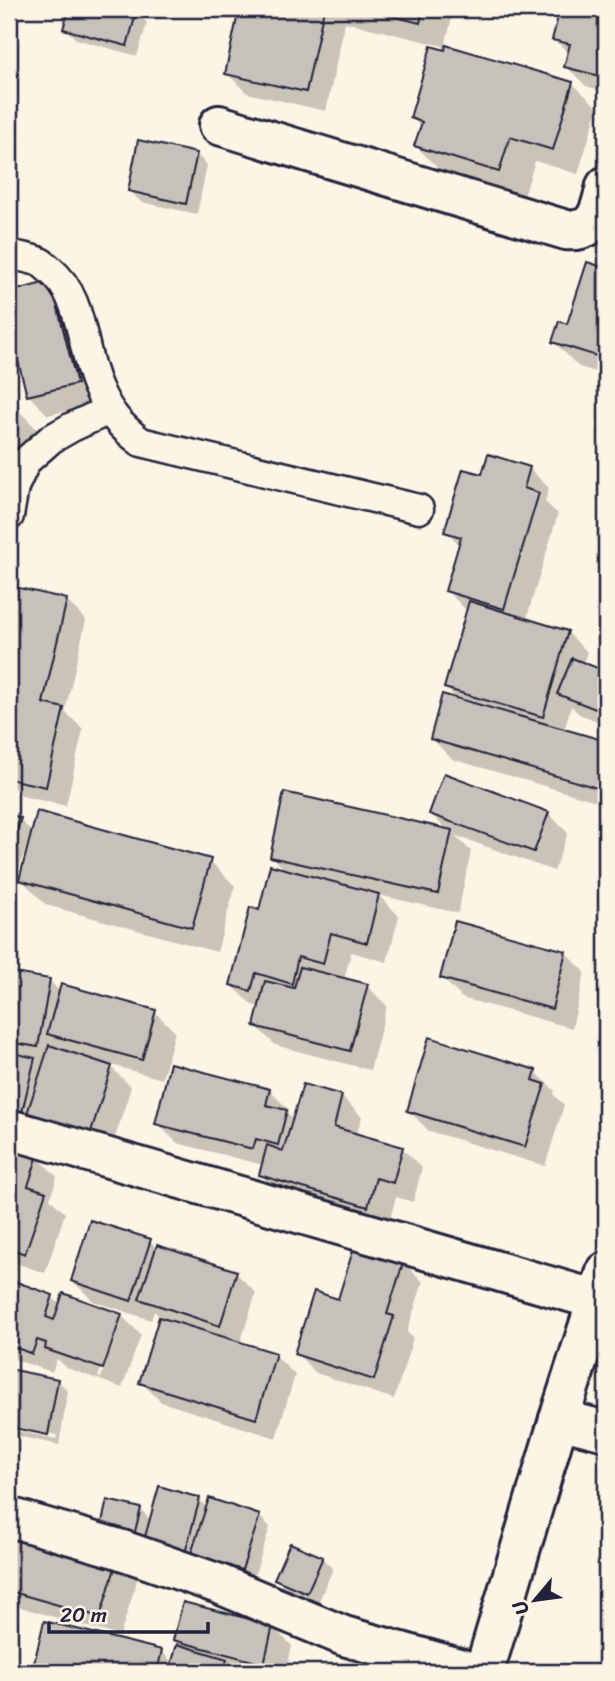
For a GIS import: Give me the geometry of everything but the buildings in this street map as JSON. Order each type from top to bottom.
[{"type":"main road","points":[[219,125],[566,230],[585,228],[598,216],[606,186]]},
{"type":"main road","points":[[9,1129],[602,1286],[559,1419],[484,1672]]},
{"type":"main road","points":[[559,1419],[606,1431]]},
{"type":"main road","points":[[9,1517],[119,1549],[219,1584],[344,1636],[473,1672]]},
{"type":"lane","points":[[9,254],[40,262],[57,276],[76,309],[96,386],[123,429],[141,442],[419,509]]},
{"type":"lane","points":[[9,516],[14,487],[26,461],[51,439],[109,410]]}]
